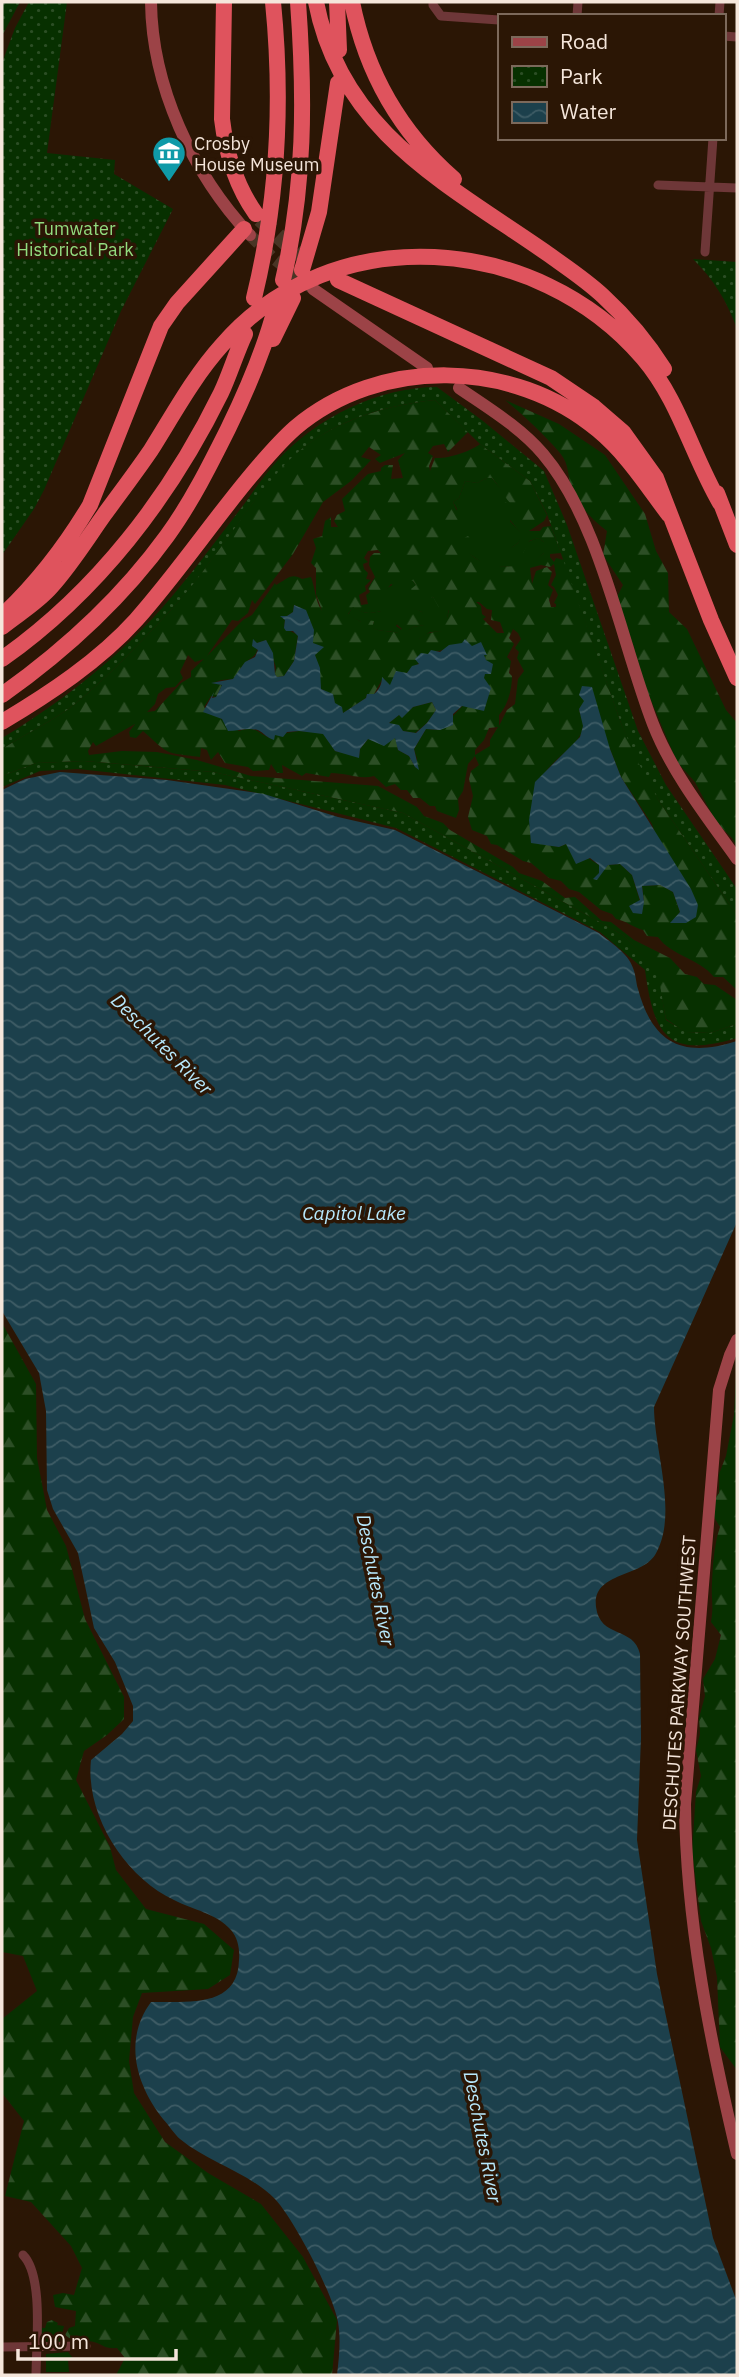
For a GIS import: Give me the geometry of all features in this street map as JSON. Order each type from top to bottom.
[{"type":"highway","points":[[254,298],[262,266],[264,213],[278,125],[273,2]]},
{"type":"highway","points":[[283,280],[294,232],[301,175],[303,104],[298,2]]},
{"type":"highway","points":[[316,2],[344,85],[405,154],[601,294],[649,345],[668,375],[700,440],[737,545]]},
{"type":"highway","points":[[337,2],[339,50]]},
{"type":"highway","points":[[352,2],[366,55],[396,114],[439,166],[506,224]]},
{"type":"highway","points":[[224,6],[224,134],[232,167],[249,204],[264,213]]},
{"type":"highway","points":[[309,267],[310,246],[344,85]]},
{"type":"highway","points":[[2,616],[39,578],[75,531],[90,505],[161,326],[172,310],[247,232]]},
{"type":"highway","points":[[2,627],[51,588],[149,452],[202,370],[232,334],[259,310],[312,280],[358,264],[416,257],[459,258],[510,269],[570,295],[612,326],[646,360],[670,396],[720,503]]},
{"type":"highway","points":[[338,280],[525,365],[573,391],[609,419],[635,447],[656,478],[669,516],[737,678]]},
{"type":"highway","points":[[248,384],[293,298]]},
{"type":"highway","points":[[2,695],[76,635],[143,566],[169,534],[211,464],[264,348],[275,309]]},
{"type":"highway","points":[[2,659],[63,609],[86,586],[163,494],[222,391],[244,334]]},
{"type":"highway","points":[[2,722],[50,692],[94,659],[135,621],[239,490],[295,429],[324,408],[377,385],[445,375],[488,378],[559,404],[598,430],[631,463],[669,516]]},
{"type":"street","points":[[151,2],[151,30],[174,113],[192,154],[247,232]]},
{"type":"street","points":[[433,2],[442,16],[498,20]]},
{"type":"street","points":[[705,252],[713,140]]},
{"type":"street","points":[[658,185],[737,188]]},
{"type":"street","points":[[313,289],[428,368]]},
{"type":"street","points":[[459,388],[529,440],[555,470],[570,495],[597,556],[653,726],[681,779],[737,859]]},
{"type":"street","name":"DESCHUTES PARKWAY SOUTHWEST","points":[[737,1340],[719,1390],[685,1804],[685,1847],[709,2027],[731,2094],[737,2154]]},
{"type":"street","points":[[23,2255],[31,2267],[36,2290],[36,2375]]},
{"type":"street","points":[[2,2347],[86,2346]]},
{"type":"green space","points":[[2,2],[20,2],[2,36]]},
{"type":"green space","name":"Tumwater Historical Park","points":[[29,2],[67,2],[47,153],[115,160],[114,174],[173,209],[121,311],[44,490],[2,555],[2,63],[15,28]]},
{"type":"green space","points":[[693,259],[737,262],[737,329],[719,291]]},
{"type":"green space","points":[[437,387],[544,471],[567,525],[638,731],[666,785],[737,889],[737,915],[659,801],[638,762],[622,726],[547,514],[530,481],[480,444],[435,400],[370,413],[311,442],[278,472],[185,594],[124,659],[75,704],[2,749],[2,738],[87,679],[144,627],[194,570],[268,471],[293,445],[329,419],[371,399],[415,388]]},
{"type":"green space","points":[[435,400],[468,432],[448,452],[444,444],[433,446],[428,453],[433,456],[430,471],[435,458],[458,454],[480,444],[530,481],[547,515],[544,521],[529,531],[540,531],[543,527],[551,526],[561,553],[550,554],[550,557],[554,562],[556,558],[564,560],[622,726],[659,801],[737,915],[737,990],[723,977],[714,977],[701,965],[670,949],[658,937],[647,936],[643,930],[616,919],[579,892],[569,889],[561,881],[549,878],[531,863],[491,844],[487,836],[472,830],[468,817],[473,796],[469,779],[471,771],[479,765],[475,756],[468,764],[463,791],[458,799],[459,810],[456,818],[437,811],[435,806],[430,806],[420,798],[413,798],[407,790],[401,790],[395,784],[386,787],[374,776],[331,773],[329,777],[306,773],[302,776],[282,765],[283,773],[277,773],[271,764],[269,770],[253,771],[248,767],[225,763],[218,752],[211,760],[207,750],[201,748],[200,757],[173,753],[143,731],[136,738],[130,737],[129,732],[135,724],[96,746],[93,742],[88,751],[89,755],[122,751],[157,752],[197,760],[251,776],[378,786],[417,807],[424,816],[443,823],[519,873],[542,881],[565,898],[575,897],[602,921],[611,922],[634,940],[670,958],[685,974],[697,977],[704,984],[715,985],[737,1000],[737,1024],[710,1033],[685,1032],[666,1019],[656,968],[623,935],[403,813],[213,772],[84,761],[36,763],[2,776],[2,749],[75,704],[124,659],[185,594],[264,488],[294,455],[330,430],[350,421],[370,413]],"holes":[[[369,447],[381,455],[375,459],[380,463],[405,453],[398,460],[403,478],[391,479],[393,465],[385,465],[381,471],[368,474],[342,499],[345,511],[337,515],[334,521],[338,527],[331,527],[331,517],[325,521],[322,536],[313,539],[316,548],[311,563],[316,568],[316,594],[322,611],[318,603],[311,577],[302,579],[295,576],[276,585],[275,583],[252,615],[243,620],[207,656],[232,620],[238,621],[248,613],[252,600],[255,604],[293,554],[323,502],[351,481],[371,460],[361,457]],[[492,478],[512,505],[505,502],[503,511],[522,535],[518,543],[511,548],[511,554],[523,553],[529,541],[538,538],[544,542],[541,547],[544,553],[517,566],[496,566],[469,553],[474,543],[468,536],[450,545],[452,533],[449,525],[462,523],[453,502],[459,498],[465,481],[477,483]],[[378,550],[381,553],[374,553],[370,557],[369,565],[375,577],[368,588],[370,592],[366,595],[368,604],[361,605],[359,595],[366,591],[365,586],[371,580],[366,579],[368,573],[363,564],[368,562],[364,558],[368,551]],[[554,564],[556,575],[551,585],[558,595],[554,603],[556,607],[551,607],[549,600],[553,590],[548,585],[552,572],[547,567],[536,571],[532,584],[530,568],[541,565],[550,567]],[[399,581],[413,581],[416,585],[411,589],[415,595],[423,599],[433,597],[439,608],[449,610],[447,618],[436,618],[428,622],[427,629],[449,626],[452,630],[410,639],[409,630],[424,625],[426,620],[422,612],[407,605],[401,615],[391,619],[402,629],[397,633],[372,628],[374,621],[361,622],[348,614],[353,607],[366,613],[381,611],[384,604],[378,594],[385,596],[391,584],[397,587]],[[476,602],[492,610],[491,620],[500,622],[504,633],[497,633],[483,619],[486,617]],[[294,605],[307,616],[313,643],[318,646],[315,655],[321,689],[333,695],[335,704],[343,713],[366,698],[367,694],[374,694],[383,678],[390,686],[434,651],[460,644],[469,645],[486,659],[486,669],[474,692],[440,730],[426,729],[414,749],[417,759],[415,767],[409,756],[398,750],[396,738],[368,739],[360,749],[359,757],[335,751],[324,734],[315,732],[299,731],[274,735],[274,739],[251,729],[239,731],[204,707],[211,696],[216,697],[222,685],[213,683],[233,679],[243,665],[256,654],[257,643],[266,640],[276,667],[275,674],[277,677],[284,676],[294,661],[298,635],[284,628],[285,620],[281,616],[293,612]],[[513,629],[521,639],[515,648],[519,652],[517,658],[524,671],[518,679],[515,704],[507,710],[499,726],[499,715],[507,702],[511,686],[511,661],[507,657],[514,644],[509,638]],[[188,655],[195,662],[204,659],[191,671],[191,677],[181,683],[155,711],[147,712],[155,704],[158,694],[166,688],[175,687],[183,678],[180,672]],[[585,701],[621,777],[652,824],[686,923],[671,923],[680,912],[673,892],[660,885],[642,886],[644,902],[629,906],[640,901],[632,875],[620,864],[608,865],[599,873],[599,865],[566,844],[559,847],[531,842],[536,800],[543,777],[552,764],[578,739],[583,725],[579,709]],[[498,727],[490,740],[490,746],[475,755],[475,750],[484,740],[489,728]]]},
{"type":"green space","points":[[505,400],[559,424],[605,455],[645,514],[656,551],[668,573],[669,612],[687,629],[726,710],[737,723],[737,847],[716,822],[695,782],[677,762],[639,672],[625,622],[613,605],[623,585],[603,555],[607,531],[578,501],[560,453],[534,425]]},
{"type":"green space","points":[[492,478],[515,507],[510,521],[523,535],[511,548],[538,538],[544,542],[544,553],[535,561],[516,567],[487,566],[450,545],[448,525],[457,509],[453,502],[459,498],[465,481],[477,483]]},
{"type":"green space","points":[[399,581],[413,581],[449,609],[447,618],[436,618],[450,626],[453,631],[430,632],[419,639],[409,639],[409,630],[424,625],[422,612],[407,606],[396,626],[402,630],[397,633],[371,628],[374,622],[361,622],[348,615],[353,606],[366,613],[381,611],[377,594]]},
{"type":"green space","points":[[432,702],[436,710],[427,723],[415,733],[403,731],[389,723],[399,715],[402,717],[413,707]]},
{"type":"green space","points":[[84,761],[213,772],[403,813],[623,935],[657,968],[666,1020],[686,1032],[710,1033],[737,1024],[737,1038],[694,1045],[680,1043],[668,1036],[653,1011],[645,970],[600,932],[396,828],[225,785],[78,769],[40,771],[2,787],[2,776],[36,763]]},
{"type":"green space","points":[[2,1323],[36,1384],[37,1458],[47,1510],[66,1546],[85,1619],[124,1697],[124,1719],[84,1751],[76,1780],[110,1847],[116,1870],[146,1909],[204,1924],[234,1950],[230,1975],[208,1989],[142,1993],[133,2017],[129,2061],[134,2093],[165,2142],[208,2173],[261,2204],[303,2257],[337,2320],[332,2375],[116,2375],[125,2358],[117,2348],[69,2338],[65,2335],[69,2328],[75,2326],[76,2311],[55,2307],[53,2295],[74,2295],[82,2268],[71,2246],[31,2202],[5,2196],[24,2121],[2,2093],[2,2019],[37,1991],[23,1956],[2,1952]]},
{"type":"green space","points":[[737,1358],[737,2070],[720,2047],[717,1977],[711,1948],[701,1921],[692,1852],[696,1792],[701,1776],[696,1750],[700,1734],[699,1718],[705,1696],[703,1679],[715,1659],[721,1635],[711,1622],[713,1562],[720,1527],[708,1507],[719,1493],[719,1474],[726,1456],[734,1415]]},
{"type":"green space","points":[[52,2320],[58,2323],[57,2325],[64,2326],[62,2334],[65,2337],[60,2343],[38,2344],[41,2324],[42,2328],[45,2328],[47,2322]]},
{"type":"green space","points":[[68,2352],[73,2358],[68,2360],[69,2372],[46,2372],[46,2354]]},
{"type":"water","points":[[294,605],[306,610],[314,630],[313,643],[324,647],[315,655],[320,668],[321,689],[333,694],[335,703],[342,707],[343,713],[366,698],[367,694],[374,694],[379,689],[382,677],[390,685],[396,671],[407,673],[412,666],[419,664],[415,659],[421,653],[428,654],[431,650],[440,652],[449,645],[462,643],[465,639],[472,646],[481,642],[487,655],[484,655],[486,660],[493,664],[491,674],[485,674],[484,678],[491,688],[484,711],[462,706],[453,714],[453,725],[440,730],[426,729],[414,749],[419,770],[409,756],[398,750],[395,738],[384,746],[368,739],[360,749],[359,758],[335,751],[323,734],[287,732],[283,737],[275,735],[274,740],[254,729],[228,731],[222,719],[203,712],[214,692],[212,698],[216,697],[222,685],[211,683],[233,679],[245,662],[255,657],[258,650],[252,646],[253,639],[257,643],[266,640],[273,653],[275,674],[277,677],[284,676],[294,661],[298,636],[293,631],[286,631],[285,620],[280,616],[293,612]],"holes":[[[432,702],[436,710],[416,733],[403,731],[399,725],[389,723],[399,715],[402,718],[413,707]]]},
{"type":"water","points":[[582,686],[592,687],[621,777],[691,889],[698,905],[696,917],[686,923],[670,923],[680,912],[673,892],[660,885],[642,886],[642,914],[633,913],[629,906],[640,900],[632,875],[620,864],[608,865],[597,880],[593,879],[599,873],[599,865],[590,858],[576,864],[566,844],[559,847],[531,843],[529,820],[535,782],[580,737],[583,726],[579,709],[584,701],[579,695]]},
{"type":"water","name":"Capitol Lake","points":[[60,772],[167,780],[264,794],[338,817],[395,830],[599,933],[631,963],[644,1008],[662,1035],[673,1042],[686,1047],[701,1048],[737,1041],[737,1222],[654,1407],[664,1482],[665,1521],[662,1539],[655,1555],[648,1562],[601,1587],[596,1607],[604,1624],[631,1639],[640,1654],[641,1738],[637,1840],[657,1974],[713,2238],[737,2302],[737,2375],[337,2375],[339,2335],[335,2309],[312,2258],[283,2209],[253,2182],[203,2155],[180,2139],[146,2092],[136,2062],[135,2047],[142,2017],[151,2002],[194,2001],[220,1995],[230,1987],[236,1976],[239,1952],[235,1937],[225,1924],[156,1890],[140,1876],[112,1842],[102,1822],[91,1781],[91,1760],[133,1721],[133,1706],[115,1662],[94,1628],[78,1553],[53,1509],[47,1490],[46,1411],[39,1373],[2,1311],[2,790],[25,779]]},
{"type":"tunnel","points":[[260,219],[300,256]]},
{"type":"tunnel","points":[[250,235],[273,258],[312,288]]},
{"type":"place","name":"Crosby House Museum","points":[[169,183]]},
{"type":"water label","name":"Deschutes River","points":[[162,1044]]},
{"type":"water label","name":"Deschutes River","points":[[376,1580]]},
{"type":"water label","name":"Deschutes River","points":[[483,2137]]}]
